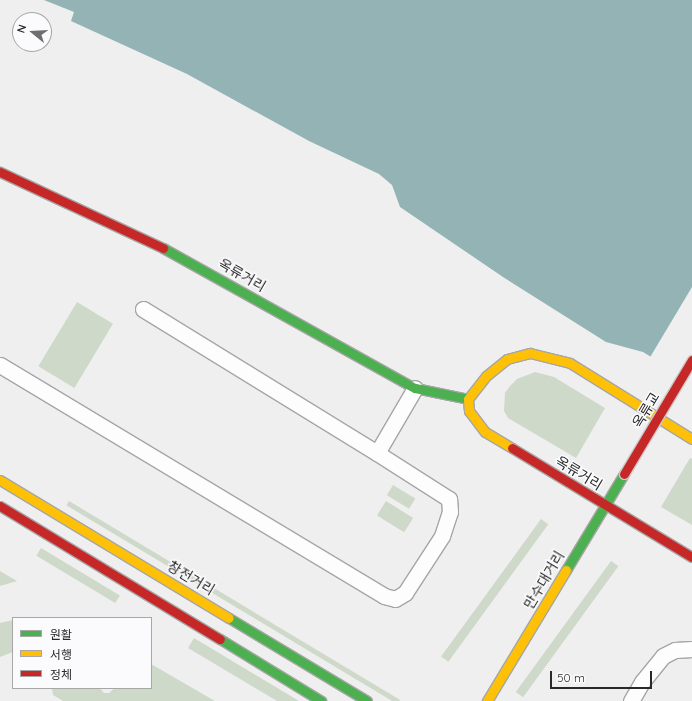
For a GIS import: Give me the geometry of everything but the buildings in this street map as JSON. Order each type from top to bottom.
[{"type":"main road","name":"옥류거리","points":[[0,172],[152,242],[415,388],[468,399],[469,411],[485,432],[692,556]]},
{"type":"main road","points":[[468,399],[486,376],[507,358],[530,353],[570,363],[692,439]]},
{"type":"main road","name":"옥류교","points":[[624,474],[692,360]]},
{"type":"main road","name":"만수대거리","points":[[487,701],[624,474]]},
{"type":"main road","name":"창전거리","points":[[0,480],[367,701]]},
{"type":"main road","points":[[0,506],[321,701]]},
{"type":"street","points":[[0,365],[384,596],[395,598],[404,593],[442,536],[450,512],[449,499],[143,310]]},
{"type":"street","points":[[377,454],[415,388]]},
{"type":"street","points":[[631,701],[651,668],[663,656],[675,650],[692,649]]},
{"type":"green space","points":[[77,302],[113,324],[74,388],[38,366]]},
{"type":"green space","points":[[535,372],[554,377],[605,408],[576,458],[508,418],[504,411],[505,393],[510,386],[517,379]]},
{"type":"green space","points":[[690,458],[692,459],[692,525],[661,507]]},
{"type":"green space","points":[[393,485],[415,498],[409,509],[387,495]]},
{"type":"green space","points":[[69,501],[400,700],[392,701],[66,505]]},
{"type":"green space","points":[[386,501],[413,518],[404,532],[377,515]]},
{"type":"green space","points":[[541,519],[548,524],[448,662],[441,657]]},
{"type":"green space","points":[[41,548],[120,595],[115,603],[36,556]]},
{"type":"green space","points":[[611,561],[618,566],[523,697],[516,692]]},
{"type":"green space","points":[[0,571],[17,581],[0,586]]},
{"type":"green space","points":[[12,620],[12,652],[0,657],[0,623]]},
{"type":"green space","points":[[194,638],[299,701],[277,701],[188,648]]},
{"type":"green space","points":[[152,665],[215,701],[63,701],[53,695],[52,689],[101,689],[104,693],[109,693],[114,689],[152,689]]},
{"type":"water","points":[[44,0],[692,0],[692,382],[643,352],[606,342],[503,277],[400,207],[392,185],[379,174],[309,141],[187,74],[71,21],[74,12]]},
{"type":"pier","points":[[692,287],[692,384],[649,359]]},
{"type":"traffic: fast","points":[[163,248],[415,388],[468,399]]},
{"type":"traffic: fast","points":[[566,570],[624,474]]},
{"type":"traffic: fast","points":[[229,618],[367,701]]},
{"type":"traffic: fast","points":[[220,639],[321,701]]},
{"type":"traffic: slow","points":[[512,448],[485,432],[469,411],[468,399],[486,376],[507,359],[530,353],[570,363],[692,439]]},
{"type":"traffic: slow","points":[[0,480],[229,618]]},
{"type":"traffic: slow","points":[[487,701],[566,570]]},
{"type":"traffic: jam","points":[[0,172],[163,248]]},
{"type":"traffic: jam","points":[[624,474],[692,360]]},
{"type":"traffic: jam","points":[[512,448],[692,557]]},
{"type":"traffic: jam","points":[[0,506],[220,639]]}]
